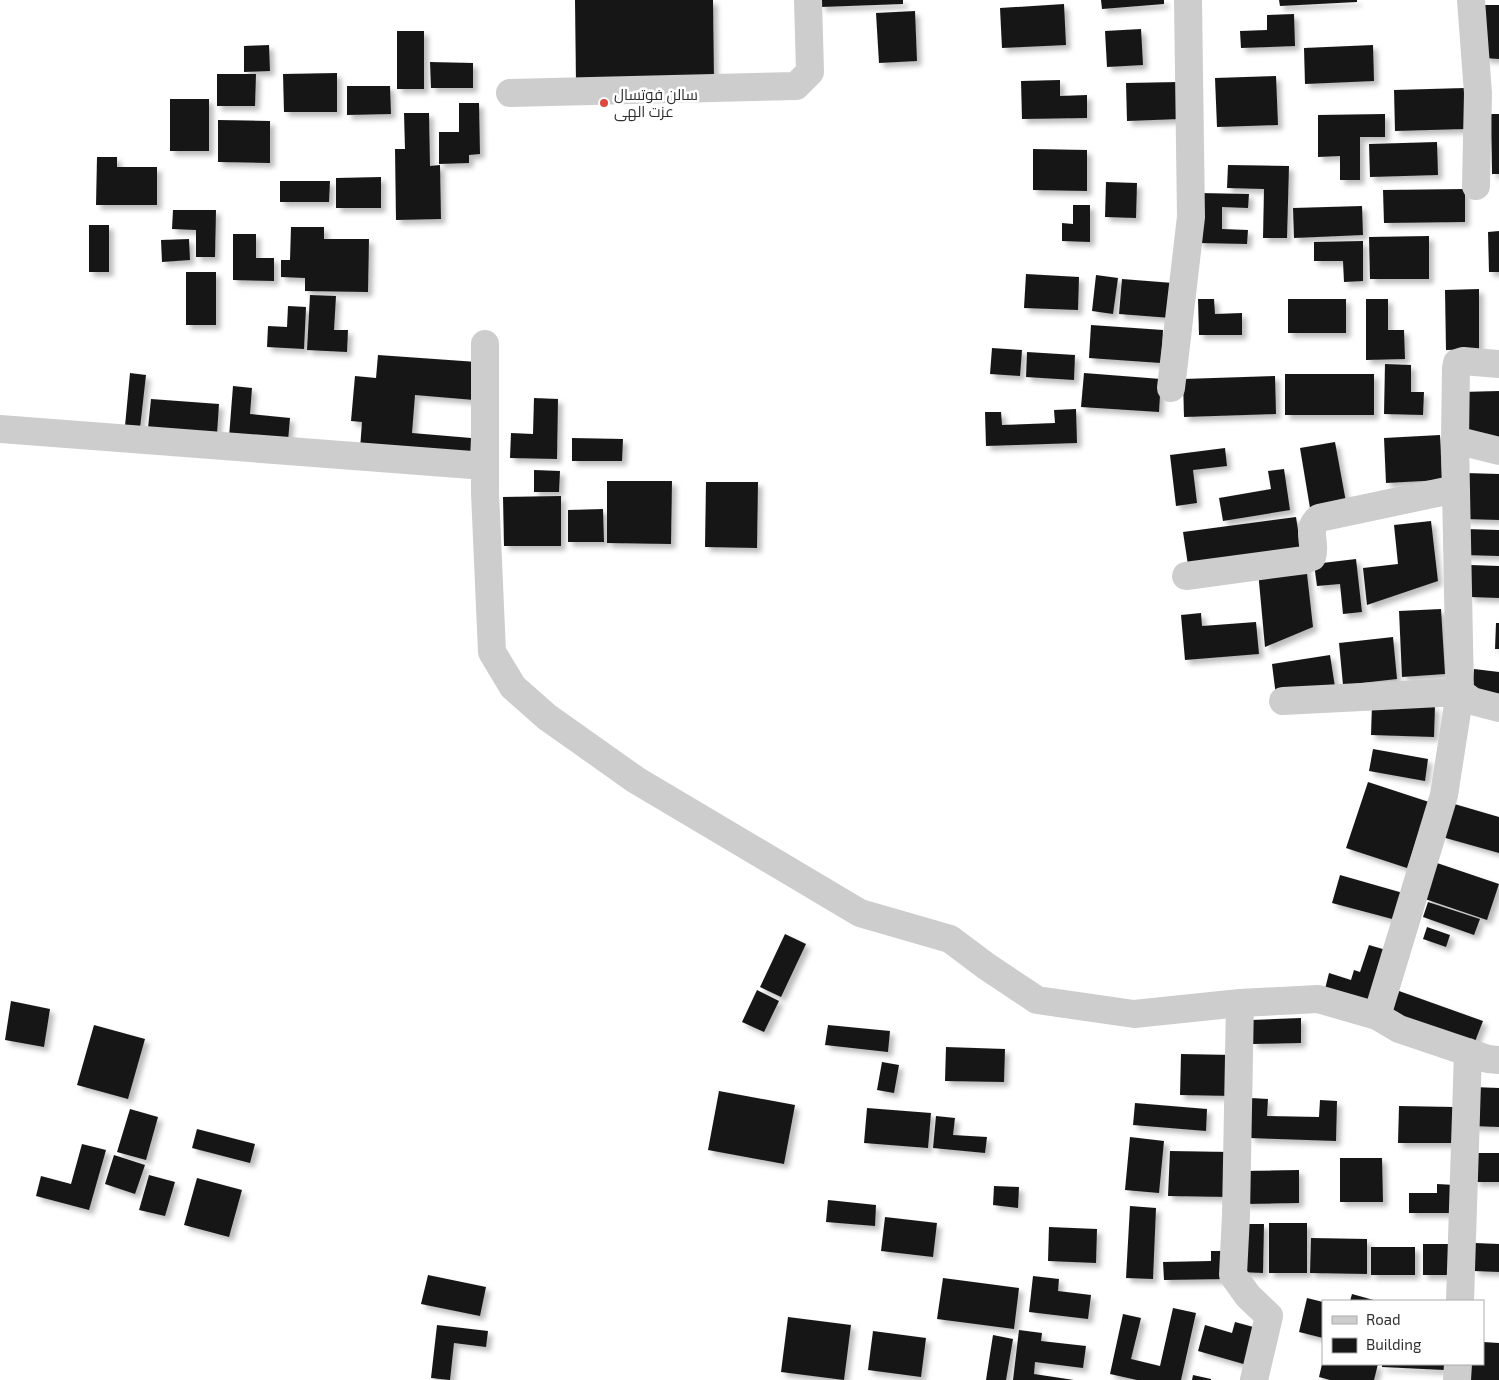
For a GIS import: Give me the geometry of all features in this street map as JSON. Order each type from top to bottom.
[{"type":"street","points":[[510,93],[796,86],[810,72],[808,0]]},
{"type":"street","points":[[1171,388],[1191,217],[1188,0]]},
{"type":"street","points":[[1471,0],[1488,92],[1476,186]]},
{"type":"street","points":[[485,344],[485,466],[492,652],[512,687],[547,717],[636,780],[860,913],[950,940],[1037,1000],[1134,1014],[1240,1003],[1318,999],[1377,1016],[1399,1030],[1488,1059],[1499,1060]]},
{"type":"street","points":[[1377,1016],[1444,794],[1460,692],[1455,440],[1457,363],[1463,361],[1499,364]]},
{"type":"street","points":[[0,429],[485,466]]},
{"type":"street","points":[[1455,440],[1499,451]]},
{"type":"street","points":[[1186,576],[1305,560],[1312,557],[1314,552],[1313,523],[1319,518],[1456,489]]},
{"type":"street","points":[[1283,700],[1460,692],[1472,701],[1499,708]]},
{"type":"street","points":[[1240,1003],[1233,1275],[1248,1296],[1269,1316],[1254,1380]]},
{"type":"street","points":[[1460,1300],[1468,1052]]},
{"type":"street","points":[[1457,1380],[1458,1365]]},
{"type":"building","points":[[575,0],[713,0],[714,81],[576,83]]},
{"type":"building","points":[[821,0],[903,0],[903,4],[821,7]]},
{"type":"building","points":[[1101,0],[1164,0],[1164,4],[1102,9]]},
{"type":"building","points":[[1279,0],[1357,0],[1357,2],[1280,6]]},
{"type":"building","points":[[1064,4],[1066,45],[1002,48],[1000,8]]},
{"type":"building","points":[[1485,5],[1499,5],[1499,59],[1484,58]]},
{"type":"building","points":[[915,11],[917,61],[879,63],[876,13]]},
{"type":"building","points":[[1294,14],[1295,46],[1241,48],[1240,31],[1267,30],[1267,15]]},
{"type":"building","points":[[1141,29],[1143,65],[1107,67],[1105,31]]},
{"type":"building","points":[[397,31],[424,31],[424,89],[397,89]]},
{"type":"building","points":[[269,45],[270,71],[244,72],[244,46]]},
{"type":"building","points":[[1373,45],[1374,81],[1305,84],[1304,48]]},
{"type":"building","points":[[430,62],[473,63],[473,88],[431,88]]},
{"type":"building","points":[[337,73],[337,112],[284,112],[283,74]]},
{"type":"building","points":[[217,74],[256,74],[255,106],[217,106]]},
{"type":"building","points":[[1276,76],[1278,125],[1217,127],[1215,78]]},
{"type":"building","points":[[1060,80],[1060,96],[1087,95],[1087,118],[1022,119],[1021,81]]},
{"type":"building","points":[[1179,82],[1180,119],[1127,121],[1126,83]]},
{"type":"building","points":[[347,86],[390,86],[391,114],[347,115]]},
{"type":"building","points":[[1465,88],[1465,129],[1395,131],[1394,90]]},
{"type":"building","points":[[170,99],[209,99],[209,151],[170,151]]},
{"type":"building","points":[[459,103],[479,103],[480,154],[469,155],[469,163],[439,164],[439,132],[459,132]]},
{"type":"building","points":[[404,113],[429,113],[430,166],[440,165],[441,219],[396,220],[395,149],[405,149]]},
{"type":"building","points":[[1385,114],[1385,137],[1360,137],[1360,180],[1340,180],[1340,156],[1318,157],[1318,115]]},
{"type":"building","points":[[1491,114],[1499,114],[1499,174],[1492,174]]},
{"type":"building","points":[[218,120],[270,121],[270,163],[218,162]]},
{"type":"building","points":[[1437,142],[1438,175],[1370,177],[1369,144]]},
{"type":"building","points":[[1033,149],[1087,150],[1087,191],[1033,190]]},
{"type":"building","points":[[97,157],[117,157],[117,167],[157,167],[157,205],[96,205]]},
{"type":"building","points":[[1228,165],[1289,166],[1287,238],[1263,238],[1264,189],[1227,188]]},
{"type":"building","points":[[381,177],[381,208],[336,208],[336,178]]},
{"type":"building","points":[[280,181],[330,181],[329,202],[280,202]]},
{"type":"building","points":[[1106,182],[1137,183],[1136,218],[1105,217]]},
{"type":"building","points":[[1465,189],[1465,222],[1384,223],[1383,190]]},
{"type":"building","points":[[1199,193],[1249,194],[1248,208],[1222,207],[1222,229],[1248,230],[1247,244],[1199,243]]},
{"type":"building","points":[[1073,205],[1090,205],[1090,242],[1062,241],[1062,223],[1073,224]]},
{"type":"building","points":[[1362,206],[1363,235],[1294,238],[1293,208]]},
{"type":"building","points":[[173,210],[216,210],[215,257],[196,257],[196,230],[172,229]]},
{"type":"building","points":[[89,225],[109,225],[109,272],[89,272]]},
{"type":"building","points":[[291,227],[324,227],[324,239],[369,239],[368,292],[305,291],[305,278],[281,277],[281,260],[290,260]]},
{"type":"building","points":[[1499,231],[1499,272],[1489,272],[1488,232]]},
{"type":"building","points":[[233,234],[256,234],[256,258],[274,258],[274,281],[233,280]]},
{"type":"building","points":[[1429,236],[1429,279],[1370,279],[1369,237]]},
{"type":"building","points":[[189,239],[190,260],[162,262],[161,240]]},
{"type":"building","points":[[1363,241],[1363,281],[1344,282],[1343,261],[1314,261],[1314,242]]},
{"type":"building","points":[[186,272],[216,272],[216,325],[186,325]]},
{"type":"building","points":[[1026,274],[1079,277],[1078,310],[1024,308]]},
{"type":"building","points":[[1096,275],[1118,278],[1113,314],[1092,311]]},
{"type":"building","points":[[1122,279],[1173,283],[1171,318],[1119,314]]},
{"type":"building","points":[[1479,289],[1479,349],[1446,350],[1445,290]]},
{"type":"building","points":[[310,295],[336,296],[334,330],[348,330],[347,352],[307,350]]},
{"type":"building","points":[[1198,299],[1214,299],[1215,314],[1242,313],[1242,335],[1199,335]]},
{"type":"building","points":[[1288,299],[1346,299],[1346,333],[1288,333]]},
{"type":"building","points":[[1366,299],[1388,299],[1388,330],[1404,330],[1405,359],[1366,360]]},
{"type":"building","points":[[288,306],[306,307],[304,349],[267,347],[268,326],[287,327]]},
{"type":"building","points":[[1091,325],[1163,330],[1161,363],[1089,358]]},
{"type":"building","points":[[992,348],[1022,350],[1020,376],[990,374]]},
{"type":"building","points":[[1027,352],[1075,355],[1074,380],[1026,377]]},
{"type":"building","points":[[378,355],[477,362],[474,400],[415,395],[412,433],[471,438],[470,458],[360,449],[362,422],[351,421],[355,376],[376,378]]},
{"type":"building","points":[[1385,364],[1411,365],[1411,392],[1424,392],[1423,415],[1384,414]]},
{"type":"building","points":[[130,373],[146,375],[140,428],[125,426]]},
{"type":"building","points":[[1084,373],[1161,379],[1159,412],[1081,407]]},
{"type":"building","points":[[1285,374],[1374,374],[1374,415],[1285,415]]},
{"type":"building","points":[[1275,376],[1276,414],[1184,417],[1183,379]]},
{"type":"building","points":[[233,386],[252,388],[250,414],[290,418],[288,441],[229,437]]},
{"type":"building","points":[[1499,391],[1499,443],[1462,432],[1461,392]]},
{"type":"building","points":[[534,398],[558,399],[557,459],[510,458],[511,433],[533,434]]},
{"type":"building","points":[[151,399],[219,404],[217,434],[148,428]]},
{"type":"building","points":[[1076,409],[1077,443],[986,446],[985,412],[1001,412],[1002,425],[1055,423],[1054,410]]},
{"type":"building","points":[[1440,435],[1442,480],[1386,483],[1384,438]]},
{"type":"building","points":[[572,438],[623,439],[622,461],[572,461]]},
{"type":"building","points":[[1335,442],[1346,502],[1310,508],[1300,448]]},
{"type":"building","points":[[1225,448],[1227,466],[1193,470],[1197,503],[1176,506],[1170,455]]},
{"type":"building","points":[[1284,469],[1290,510],[1223,521],[1219,498],[1271,489],[1268,471]]},
{"type":"building","points":[[534,470],[560,471],[559,492],[534,492]]},
{"type":"building","points":[[1465,473],[1499,474],[1499,520],[1464,519]]},
{"type":"building","points":[[607,481],[672,481],[671,544],[607,543]]},
{"type":"building","points":[[706,482],[758,482],[757,548],[705,547]]},
{"type":"building","points":[[561,496],[561,546],[504,546],[503,497]]},
{"type":"building","points":[[603,509],[604,542],[568,542],[568,510]]},
{"type":"building","points":[[1296,517],[1301,550],[1188,565],[1183,532]]},
{"type":"building","points":[[1431,521],[1438,581],[1367,605],[1363,568],[1398,564],[1394,525]]},
{"type":"building","points":[[1465,529],[1499,530],[1499,556],[1464,555]]},
{"type":"building","points":[[1356,559],[1362,612],[1343,614],[1340,584],[1317,586],[1314,564]]},
{"type":"building","points":[[1306,565],[1313,627],[1265,647],[1258,571]]},
{"type":"building","points":[[1471,565],[1499,566],[1499,598],[1470,597]]},
{"type":"building","points":[[1441,609],[1445,674],[1402,677],[1399,611]]},
{"type":"building","points":[[1201,613],[1202,626],[1256,622],[1259,654],[1185,660],[1181,615]]},
{"type":"building","points":[[1496,623],[1499,623],[1499,649],[1495,649]]},
{"type":"building","points":[[1393,637],[1397,679],[1343,685],[1339,643]]},
{"type":"building","points":[[1330,655],[1335,687],[1276,696],[1272,664]]},
{"type":"building","points":[[1474,669],[1499,672],[1499,698],[1471,694]]},
{"type":"building","points":[[1372,704],[1435,706],[1434,737],[1371,735]]},
{"type":"building","points":[[1373,749],[1428,759],[1425,781],[1369,771]]},
{"type":"building","points":[[1368,782],[1429,802],[1407,868],[1346,848]]},
{"type":"building","points":[[1451,803],[1499,817],[1499,853],[1442,837]]},
{"type":"building","points":[[1437,863],[1499,884],[1487,920],[1425,899]]},
{"type":"building","points":[[1340,875],[1403,893],[1396,920],[1332,903]]},
{"type":"building","points":[[1428,902],[1480,919],[1474,935],[1423,917]]},
{"type":"building","points":[[1427,927],[1450,935],[1446,947],[1423,939]]},
{"type":"building","points":[[785,934],[806,944],[781,997],[760,987]]},
{"type":"building","points":[[1369,945],[1386,950],[1369,1003],[1325,989],[1329,973],[1351,980],[1354,970],[1360,972]]},
{"type":"building","points":[[757,990],[779,1001],[764,1032],[742,1022]]},
{"type":"building","points":[[1399,991],[1483,1021],[1474,1044],[1390,1015]]},
{"type":"building","points":[[11,1001],[50,1009],[44,1047],[5,1040]]},
{"type":"building","points":[[1301,1018],[1301,1043],[1253,1044],[1252,1020]]},
{"type":"building","points":[[94,1025],[145,1039],[128,1099],[77,1085]]},
{"type":"building","points":[[828,1025],[890,1031],[888,1052],[825,1045]]},
{"type":"building","points":[[946,1047],[1005,1049],[1004,1082],[945,1081]]},
{"type":"building","points":[[1181,1054],[1234,1055],[1233,1096],[1180,1095]]},
{"type":"building","points":[[882,1062],[899,1065],[894,1093],[877,1090]]},
{"type":"building","points":[[1473,1087],[1499,1088],[1499,1127],[1472,1126]]},
{"type":"building","points":[[719,1091],[795,1105],[784,1164],[708,1150]]},
{"type":"building","points":[[1251,1098],[1268,1099],[1267,1116],[1319,1117],[1320,1100],[1337,1101],[1336,1141],[1250,1138]]},
{"type":"building","points":[[1135,1103],[1207,1109],[1206,1131],[1133,1125]]},
{"type":"building","points":[[1399,1106],[1454,1107],[1454,1143],[1398,1143]]},
{"type":"building","points":[[867,1108],[931,1113],[928,1148],[864,1143]]},
{"type":"building","points":[[130,1109],[158,1117],[146,1160],[117,1152]]},
{"type":"building","points":[[936,1116],[955,1118],[953,1135],[987,1137],[985,1153],[933,1148]]},
{"type":"building","points":[[197,1129],[255,1144],[250,1163],[192,1148]]},
{"type":"building","points":[[1130,1137],[1164,1141],[1159,1193],[1125,1190]]},
{"type":"building","points":[[82,1144],[106,1150],[89,1210],[36,1196],[41,1176],[71,1184]]},
{"type":"building","points":[[1170,1151],[1230,1152],[1229,1197],[1168,1196]]},
{"type":"building","points":[[1475,1153],[1499,1153],[1499,1182],[1475,1182]]},
{"type":"building","points":[[114,1155],[145,1165],[135,1194],[105,1184]]},
{"type":"building","points":[[1340,1158],[1382,1158],[1383,1202],[1340,1202]]},
{"type":"building","points":[[1299,1170],[1299,1203],[1244,1204],[1243,1171]]},
{"type":"building","points":[[149,1175],[175,1182],[165,1216],[139,1210]]},
{"type":"building","points":[[197,1178],[242,1190],[229,1237],[184,1225]]},
{"type":"building","points":[[1437,1184],[1455,1185],[1455,1213],[1409,1213],[1409,1193],[1437,1193]]},
{"type":"building","points":[[994,1186],[1019,1187],[1018,1208],[993,1205]]},
{"type":"building","points":[[828,1200],[876,1205],[875,1226],[826,1222]]},
{"type":"building","points":[[1130,1206],[1156,1208],[1153,1279],[1126,1278]]},
{"type":"building","points":[[885,1217],[937,1223],[933,1257],[881,1251]]},
{"type":"building","points":[[1269,1223],[1307,1223],[1307,1273],[1269,1273]]},
{"type":"building","points":[[1241,1224],[1264,1224],[1263,1273],[1240,1272]]},
{"type":"building","points":[[1049,1227],[1097,1229],[1096,1263],[1048,1261]]},
{"type":"building","points":[[1311,1238],[1367,1239],[1367,1274],[1310,1273]]},
{"type":"building","points":[[1475,1243],[1499,1244],[1499,1272],[1474,1271]]},
{"type":"building","points":[[1423,1244],[1451,1244],[1451,1275],[1423,1275]]},
{"type":"building","points":[[1371,1247],[1415,1247],[1415,1275],[1371,1275]]},
{"type":"building","points":[[1211,1251],[1228,1251],[1228,1279],[1164,1280],[1163,1262],[1211,1261]]},
{"type":"building","points":[[428,1275],[486,1287],[480,1316],[421,1304]]},
{"type":"building","points":[[1033,1276],[1059,1279],[1058,1291],[1091,1295],[1088,1319],[1029,1312]]},
{"type":"building","points":[[943,1278],[1019,1288],[1014,1329],[937,1319]]},
{"type":"building","points":[[1352,1294],[1373,1300],[1350,1300]]},
{"type":"building","points":[[1307,1298],[1322,1302],[1322,1338],[1299,1332]]},
{"type":"building","points":[[1173,1308],[1196,1313],[1181,1380],[1137,1380],[1110,1374],[1123,1314],[1141,1318],[1131,1359],[1160,1366]]},
{"type":"building","points":[[788,1317],[851,1325],[844,1380],[781,1372]]},
{"type":"building","points":[[1235,1322],[1257,1328],[1247,1365],[1198,1351],[1205,1325],[1232,1333]]},
{"type":"building","points":[[437,1325],[488,1331],[486,1347],[454,1343],[450,1380],[431,1378]]},
{"type":"building","points":[[1019,1330],[1042,1333],[1041,1341],[1086,1346],[1083,1368],[1035,1362],[1034,1374],[1074,1380],[1013,1380]]},
{"type":"building","points":[[873,1331],[926,1338],[921,1377],[868,1370]]},
{"type":"building","points":[[993,1335],[1013,1339],[1006,1380],[986,1380]]},
{"type":"building","points":[[1484,1342],[1499,1343],[1499,1380],[1470,1380],[1471,1365],[1484,1365]]},
{"type":"building","points":[[1322,1364],[1378,1365],[1374,1380],[1330,1380],[1319,1377]]},
{"type":"building","points":[[1382,1365],[1445,1365],[1444,1370],[1382,1367]]},
{"type":"building","points":[[1193,1375],[1211,1379],[1211,1380],[1192,1380]]},
{"type":"place","name":"سالن فوتسال عزت الهی","points":[[604,103]]}]
